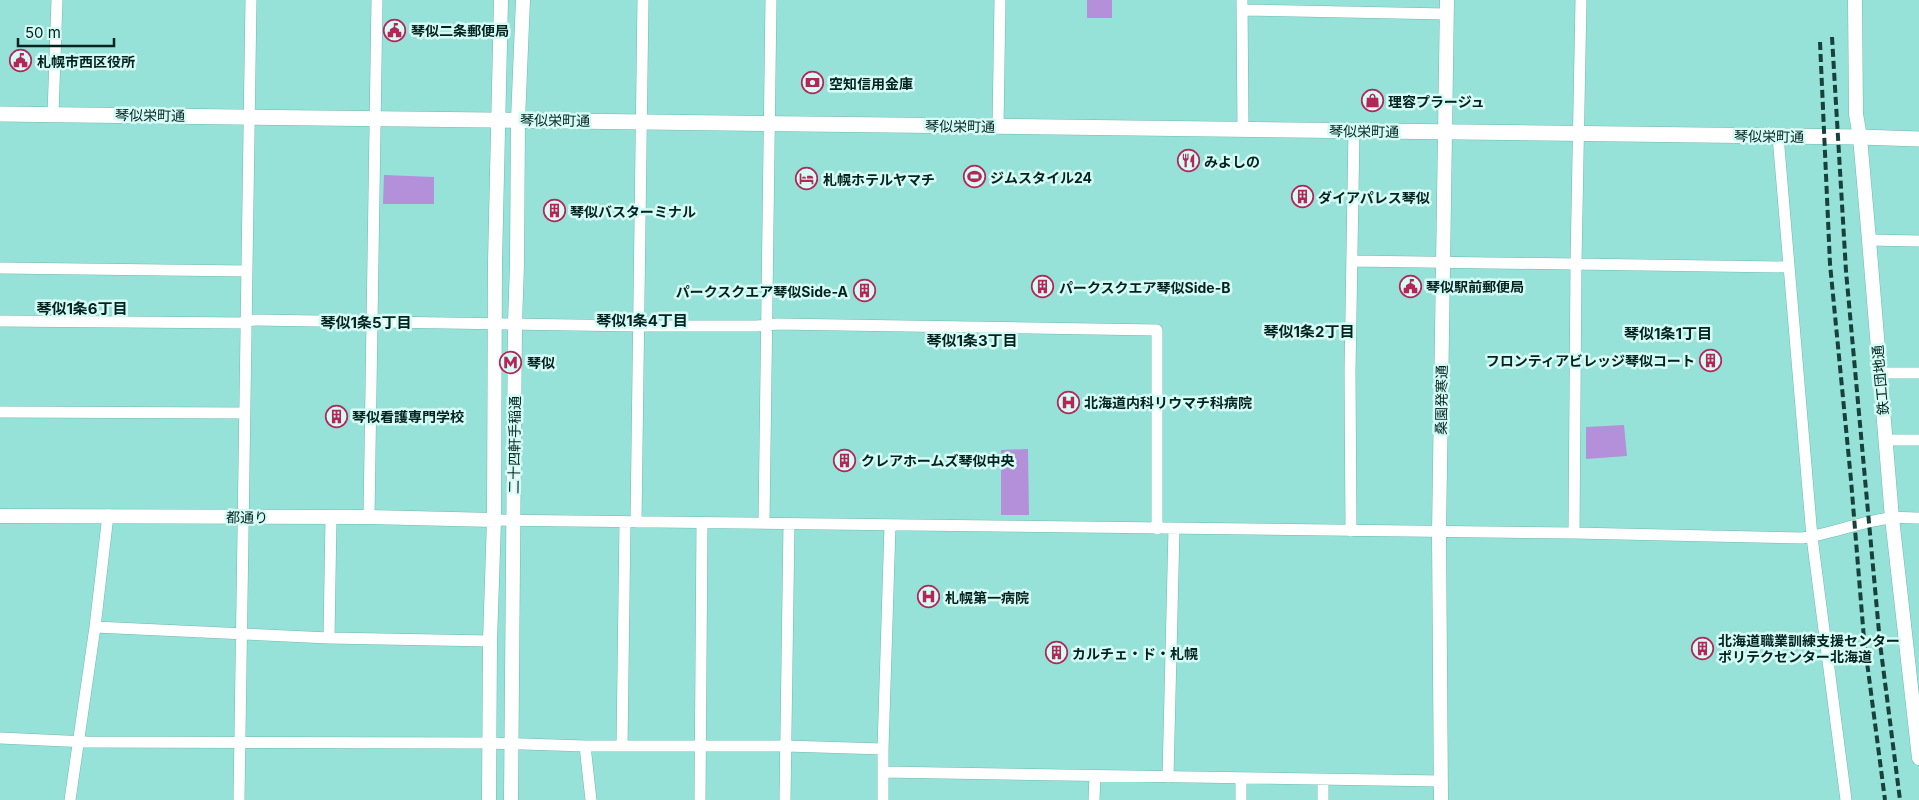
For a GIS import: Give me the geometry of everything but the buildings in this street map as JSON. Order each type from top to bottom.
[{"type":"main road","name":"琴似栄町通","points":[[0,114],[1579,133],[1919,139]]},
{"type":"street","points":[[53,114],[57,0]]},
{"type":"street","points":[[239,800],[251,0]]},
{"type":"street","points":[[369,517],[377,0]]},
{"type":"street","name":"二十四軒手稲通","points":[[489,800],[501,0]]},
{"type":"street","name":"二十四軒手稲通","points":[[511,800],[518,120],[523,0]]},
{"type":"street","points":[[622,746],[639,326],[644,0]]},
{"type":"street","points":[[764,523],[771,0]]},
{"type":"street","points":[[998,126],[1000,0]]},
{"type":"street","points":[[1574,533],[1576,263],[1581,0]]},
{"type":"street","name":"鉄工団地通","points":[[1855,0],[1856,114],[1860,137],[1892,518],[1919,758]]},
{"type":"street","points":[[1243,129],[1242,5],[1446,7]]},
{"type":"street","name":"桑園発寒通","points":[[1441,800],[1439,532],[1446,7]]},
{"type":"street","points":[[1351,531],[1350,372],[1354,131]]},
{"type":"street","points":[[1778,136],[1812,537],[1846,800]]},
{"type":"street","points":[[1869,240],[1919,241]]},
{"type":"street","points":[[1353,262],[1576,263],[1788,267]]},
{"type":"street","points":[[0,268],[247,271]]},
{"type":"street","points":[[0,321],[372,320],[639,326],[766,326],[777,324],[1157,330],[1157,529]]},
{"type":"street","points":[[1879,373],[1919,373]]},
{"type":"street","points":[[0,412],[245,413]]},
{"type":"street","points":[[1886,440],[1919,440]]},
{"type":"street","points":[[70,800],[95,627],[108,515]]},
{"type":"street","name":"都通り","points":[[0,516],[369,517],[494,520]]},
{"type":"street","points":[[329,638],[331,518]]},
{"type":"street","points":[[494,520],[1812,537],[1892,518],[1919,518]]},
{"type":"street","points":[[700,800],[702,523]]},
{"type":"street","points":[[785,800],[789,524]]},
{"type":"street","points":[[883,800],[890,526]]},
{"type":"street","points":[[1168,777],[1174,529]]},
{"type":"street","points":[[95,627],[329,638],[490,641]]},
{"type":"street","points":[[0,738],[79,742],[489,743],[585,746],[786,746],[883,749]]},
{"type":"street","points":[[585,746],[591,800]]},
{"type":"street","points":[[883,772],[1441,781]]},
{"type":"street","points":[[1094,800],[1095,776]]},
{"type":"street","points":[[1241,779],[1241,800]]},
{"type":"street","points":[[1323,780],[1323,800]]},
{"type":"shaded area","points":[[1087,0],[1112,0],[1112,18],[1087,18]]},
{"type":"shaded area","points":[[384,175],[434,177],[434,204],[383,204]]},
{"type":"shaded area","points":[[1624,425],[1627,456],[1586,459],[1586,427]]},
{"type":"shaded area","points":[[1028,449],[1029,515],[1001,515],[1001,450]]},
{"type":"railway","points":[[1832,37],[1846,271],[1880,643],[1900,800]]},
{"type":"railway","points":[[1820,42],[1830,264],[1864,639],[1885,800]]},
{"type":"place","name":"琴似二条郵便局","points":[[395,30]]},
{"type":"place","name":"札幌市西区役所","points":[[21,61]]},
{"type":"place","name":"空知信用金庫","points":[[813,83]]},
{"type":"place","name":"理容プラージュ","points":[[1372,101]]},
{"type":"place","name":"みよしの","points":[[1188,161]]},
{"type":"place","name":"ジムスタイル24","points":[[974,177]]},
{"type":"place","name":"札幌ホテルヤマチ","points":[[807,179]]},
{"type":"place","name":"ダイアパレス琴似","points":[[1302,197]]},
{"type":"place","name":"琴似バスターミナル","points":[[554,211]]},
{"type":"place","name":"琴似駅前郵便局","points":[[1410,286]]},
{"type":"place","name":"パークスクエア琴似Side-B","points":[[1043,287]]},
{"type":"place","name":"パークスクエア琴似Side-A","points":[[864,291]]},
{"type":"place","name":"フロンティアビレッジ琴似コート","points":[[1711,360]]},
{"type":"place","name":"琴似","points":[[511,362]]},
{"type":"place","name":"北海道内科リウマチ科病院","points":[[1068,402]]},
{"type":"place","name":"琴似看護専門学校","points":[[336,416]]},
{"type":"place","name":"クレアホームズ琴似中央","points":[[845,460]]},
{"type":"place","name":"札幌第一病院","points":[[929,597]]},
{"type":"place","name":"北海道職業訓練支援センター ポリテクセンター北海道","points":[[1702,648]]},
{"type":"place","name":"カルチェ・ド・札幌","points":[[1056,653]]},
{"type":"district","name":"琴似1条6丁目","points":[[82,308]]},
{"type":"district","name":"琴似1条4丁目","points":[[642,320]]},
{"type":"district","name":"琴似1条5丁目","points":[[366,322]]},
{"type":"district","name":"琴似1条2丁目","points":[[1309,331]]},
{"type":"district","name":"琴似1条1丁目","points":[[1668,333]]},
{"type":"district","name":"琴似1条3丁目","points":[[972,340]]}]
